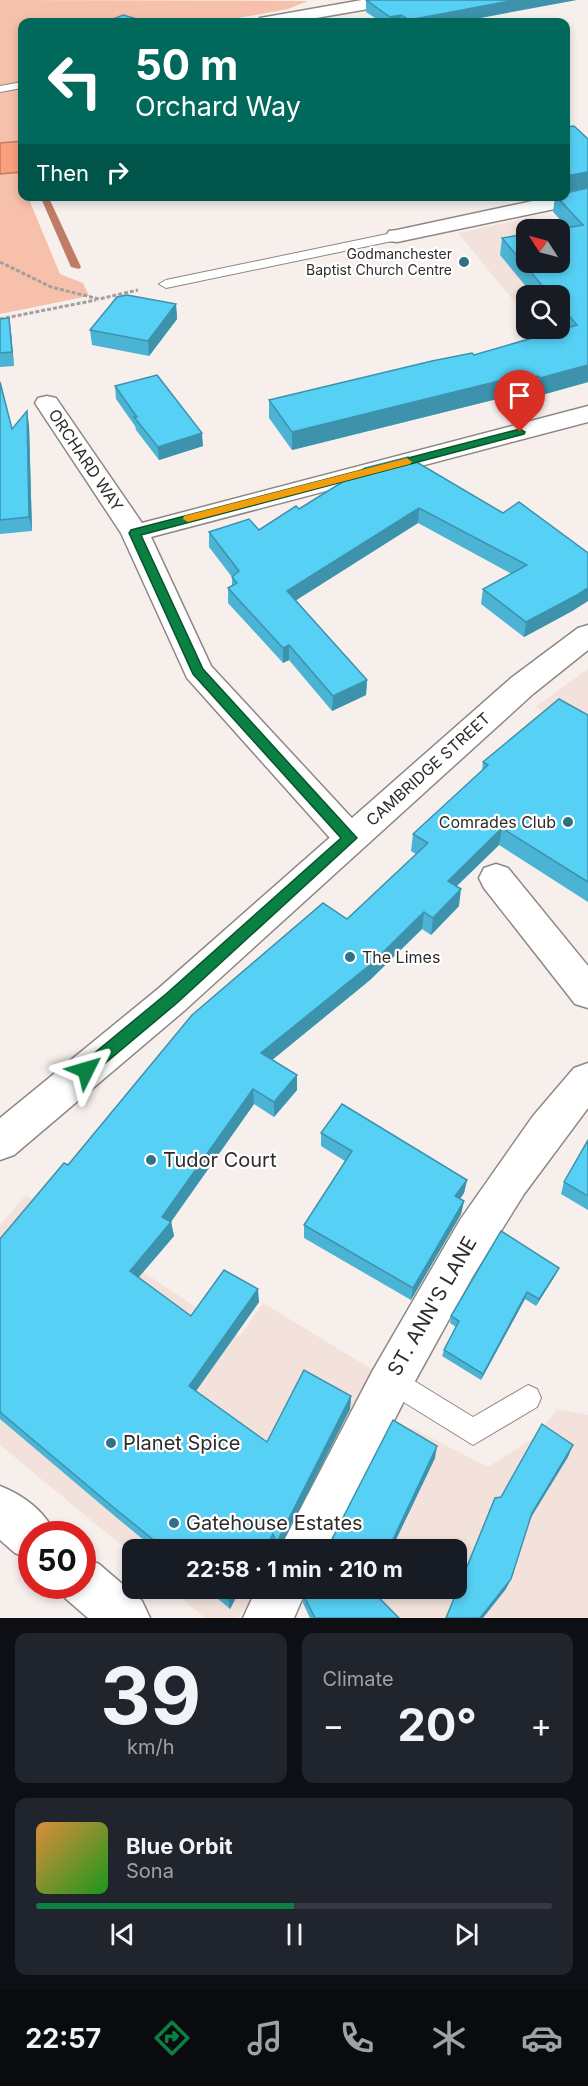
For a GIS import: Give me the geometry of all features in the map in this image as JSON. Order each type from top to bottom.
[{"type":"street","points":[[289,18],[391,0]]},
{"type":"street","points":[[570,200],[588,196]]},
{"type":"street","points":[[397,236],[564,201]]},
{"type":"street","name":"ORCHARD WAY","points":[[47,403],[135,533],[198,671],[350,838]]},
{"type":"street","points":[[135,533],[588,414]]},
{"type":"street","name":"CAMBRIDGE STREET","points":[[0,1142],[172,999],[522,686],[588,635]]},
{"type":"street","points":[[496,878],[588,993]]},
{"type":"street","name":"ST. ANN'S LANE","points":[[309,1539],[390,1378],[482,1220],[555,1116],[588,1080]]},
{"type":"street","points":[[0,1509],[18,1524]]},
{"type":"street","points":[[96,1593],[125,1618]]},
{"type":"street","points":[[268,1618],[278,1599]]},
{"type":"lane","points":[[0,89],[18,86]]},
{"type":"lane","points":[[166,284],[397,236]]},
{"type":"lane","points":[[390,1378],[473,1432],[528,1398]]},
{"type":"path","points":[[0,262],[51,287],[99,299]]},
{"type":"path","points":[[0,319],[166,284]]},
{"type":"shaded area","points":[[0,0],[308,1],[288,9],[238,18],[18,18],[18,201],[30,201],[60,274],[83,283],[89,296],[0,314]]},
{"type":"shaded area","points":[[18,141],[18,172],[0,174],[0,143]]},
{"type":"shaded area","points":[[516,221],[516,273],[560,273],[560,285],[516,285],[516,304],[458,233]]},
{"type":"shaded area","points":[[588,669],[588,735],[535,707]]},
{"type":"shaded area","points":[[26,1195],[240,1336],[263,1303],[373,1370],[290,1539],[122,1539],[122,1546],[96,1524],[96,1521],[92,1521],[0,1445],[0,1225]]},
{"type":"shaded area","points":[[557,1409],[588,1415],[588,1618],[311,1618],[320,1599],[467,1599],[467,1539],[346,1539],[398,1436],[412,1428],[488,1467],[537,1436]]},
{"type":"shaded area","points":[[183,1599],[251,1599],[238,1618],[205,1618]]},
{"type":"building","points":[[366,0],[516,0],[420,18],[406,18],[401,15],[390,17]]},
{"type":"building","points":[[123,15],[133,18],[116,18]]},
{"type":"building","points":[[570,126],[574,126],[588,139],[588,172],[570,175]]},
{"type":"building","points":[[588,188],[588,365],[540,378],[538,376],[525,379],[523,375],[292,432],[269,400],[432,361],[472,353],[474,355],[529,339],[570,339],[570,327],[577,325],[570,317],[570,285],[542,285],[532,273],[570,273],[570,227],[583,225],[561,201],[570,201],[570,192]]},
{"type":"building","points":[[516,236],[516,255],[502,238]]},
{"type":"building","points":[[127,295],[176,304],[148,341],[90,330],[117,297]]},
{"type":"building","points":[[9,318],[12,352],[0,353],[0,319]]},
{"type":"building","points":[[157,375],[202,433],[158,447],[134,417],[137,417],[115,386]]},
{"type":"building","points":[[0,382],[12,429],[27,411],[29,517],[0,520]]},
{"type":"building","points":[[408,457],[503,513],[519,502],[588,553],[588,588],[526,622],[483,589],[527,565],[419,508],[287,591],[367,680],[333,696],[289,645],[283,648],[228,588],[237,583],[232,577],[239,571],[209,532],[249,519],[259,530],[296,506],[299,509],[365,468]]},
{"type":"building","points":[[559,699],[588,715],[588,882],[502,828],[448,881],[461,889],[433,918],[424,912],[371,964],[261,1053],[297,1075],[274,1102],[253,1089],[162,1217],[171,1222],[130,1271],[191,1316],[224,1270],[258,1289],[189,1386],[267,1442],[304,1370],[351,1396],[279,1539],[276,1539],[273,1534],[270,1539],[152,1539],[0,1412],[0,1239],[64,1163],[68,1165],[192,1015],[323,903],[347,919],[428,843],[413,834],[488,765],[483,762]]},
{"type":"building","points":[[342,1104],[467,1180],[455,1196],[464,1201],[413,1288],[304,1225],[352,1151],[321,1133]]},
{"type":"building","points":[[588,1140],[588,1196],[564,1182]]},
{"type":"building","points":[[501,1231],[559,1268],[539,1299],[527,1292],[483,1374],[444,1350],[459,1321],[451,1316]]},
{"type":"building","points":[[393,1420],[437,1446],[393,1539],[332,1539]]},
{"type":"building","points":[[542,1424],[573,1445],[532,1513],[511,1579],[480,1618],[446,1618],[454,1599],[467,1599],[467,1567],[495,1498],[501,1497]]},
{"type":"building","points":[[306,1599],[380,1599],[399,1618],[315,1618]]},
{"type":"waterway","points":[[46,201],[76,267]]},
{"type":"slow traffic","points":[[188,519],[407,462]]},
{"type":"place","name":"Godmanchester Baptist Church Centre","points":[[464,262]]},
{"type":"place","name":"Comrades Club","points":[[568,822]]},
{"type":"place","name":"The Limes","points":[[350,957]]},
{"type":"place","name":"Tudor Court","points":[[151,1160]]},
{"type":"place","name":"Planet Spice","points":[[111,1443]]},
{"type":"place","name":"Gatehouse Estates","points":[[174,1523]]},
{"type":"route","points":[[86,1070],[172,999],[350,838],[198,671],[153,577],[135,533],[520,432]]}]
